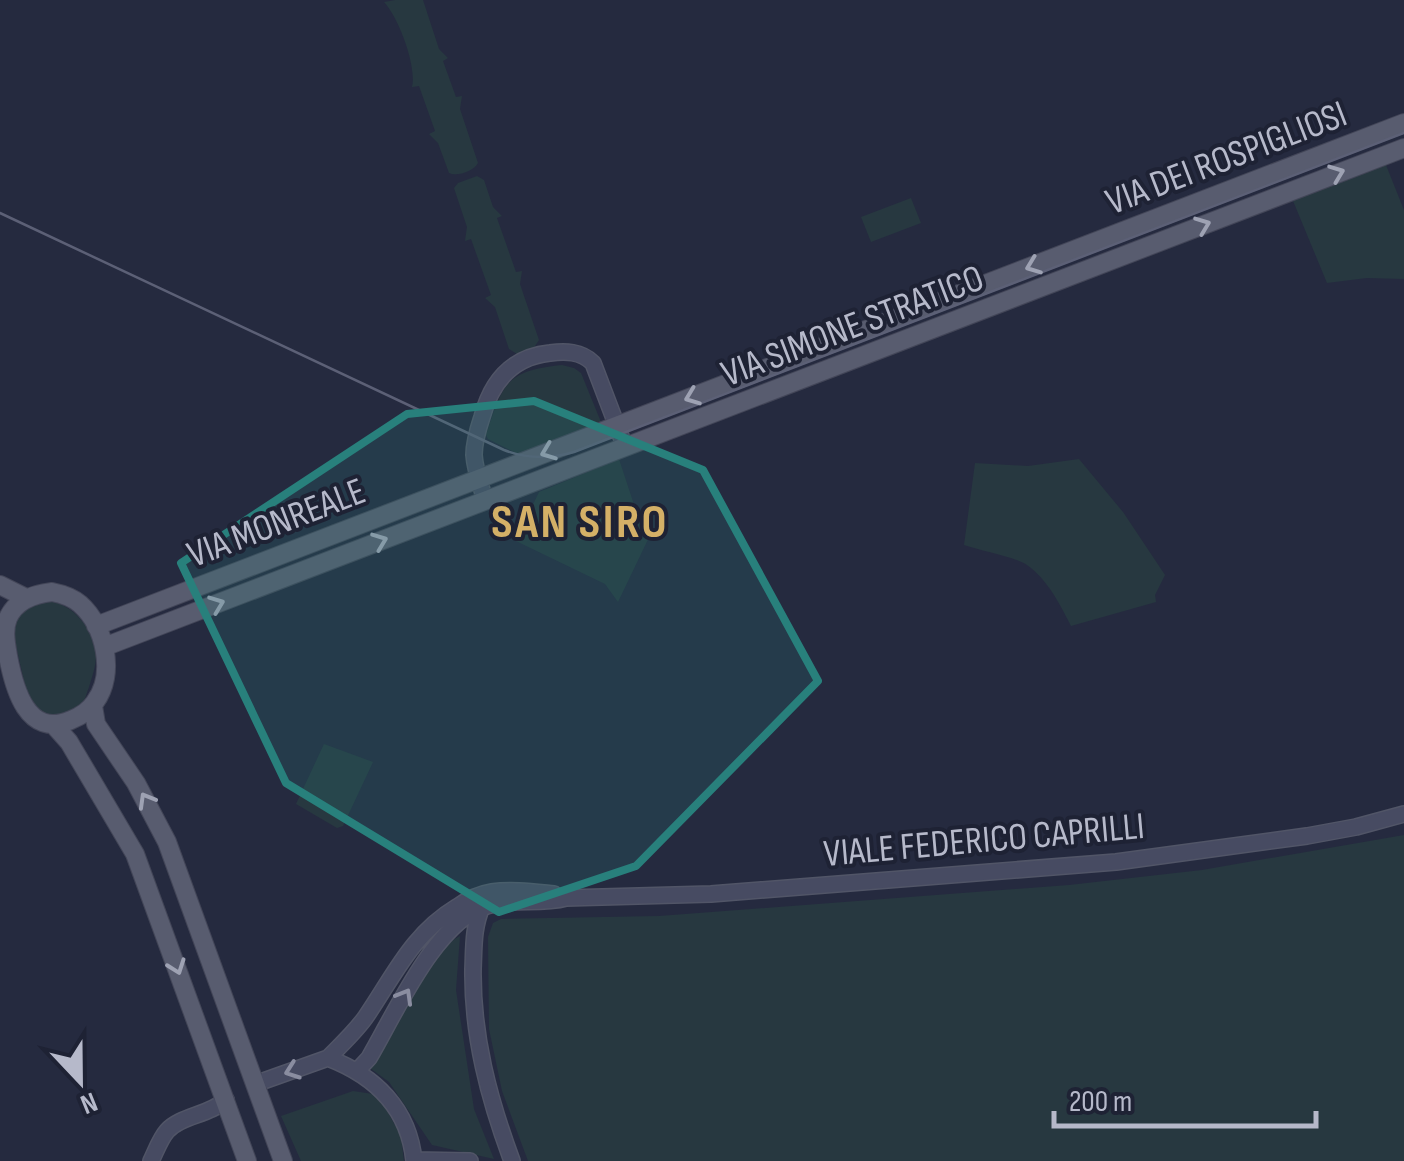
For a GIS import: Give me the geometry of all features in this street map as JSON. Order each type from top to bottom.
[{"type":"main road","name":"VIA DEI ROSPIGLIOSI","points":[[1072,251],[1404,123]]},
{"type":"main road","name":"VIA DEI ROSPIGLIOSI","points":[[1104,263],[1404,148]]},
{"type":"main road","name":"VIA SIMONE STRATICO","points":[[479,478],[1072,251]]},
{"type":"main road","name":"VIA SIMONE STRATICO","points":[[486,500],[1104,263]]},
{"type":"main road","name":"VIA MONREALE","points":[[96,626],[479,478]]},
{"type":"main road","points":[[458,486],[467,508]]},
{"type":"main road","name":"VIA MONREALE","points":[[104,647],[486,500]]},
{"type":"main road","points":[[0,585],[26,598]]},
{"type":"main road","points":[[52,592],[78,602],[96,626],[104,647],[102,686],[93,706],[74,719],[53,724],[34,718],[23,704],[3,641],[13,610],[26,598],[52,592]]},
{"type":"main road","points":[[133,611],[131,623],[141,633]]},
{"type":"main road","points":[[93,706],[96,724],[136,783],[167,842],[283,1161]]},
{"type":"main road","points":[[53,724],[68,742],[135,854],[248,1161]]},
{"type":"main road","points":[[226,1100],[255,1084]]},
{"type":"street","points":[[486,500],[474,446],[486,399],[508,369],[529,358],[554,352],[588,358],[625,447]]},
{"type":"street","name":"VIALE FEDERICO CAPRILLI","points":[[485,898],[533,892],[566,898],[698,894],[1116,862],[1292,838],[1404,814]]},
{"type":"street","points":[[255,1084],[328,1058],[364,1019],[421,936],[446,914],[485,898]]},
{"type":"street","points":[[363,1065],[427,958],[444,935],[485,898]]},
{"type":"street","points":[[485,898],[475,926],[474,998],[490,1094],[512,1161]]},
{"type":"street","points":[[444,935],[464,936],[474,944]]},
{"type":"street","points":[[328,1058],[363,1065],[406,1127],[414,1160],[470,1161]]},
{"type":"street","points":[[152,1161],[170,1128],[215,1110],[226,1100]]},
{"type":"highlighted area","points":[[534,401],[703,470],[818,681],[636,866],[499,912],[286,783],[181,563],[407,414]]},
{"type":"shaded area","points":[[423,0],[439,49],[448,58],[443,61],[456,97],[462,96],[460,109],[478,163],[465,172],[449,173],[438,143],[429,134],[435,131],[419,86],[412,87],[406,43],[384,2]]},
{"type":"shaded area","points":[[1384,160],[1404,210],[1404,279],[1327,283],[1291,196]]},
{"type":"shaded area","points":[[477,176],[484,180],[493,207],[502,216],[497,218],[516,272],[522,271],[520,284],[539,340],[533,349],[517,354],[509,349],[495,307],[485,298],[491,295],[471,239],[465,241],[467,227],[454,188]]},
{"type":"shaded area","points":[[911,198],[921,223],[871,242],[861,217]]},
{"type":"shaded area","points":[[562,365],[581,373],[601,422],[518,454],[488,439],[497,403],[509,383],[528,371]]},
{"type":"shaded area","points":[[619,459],[640,523],[652,531],[618,602],[605,584],[516,541],[539,492]]},
{"type":"shaded area","points":[[1079,459],[1123,512],[1165,575],[1155,595],[1156,602],[1071,626],[1047,585],[1027,565],[964,545],[975,463],[1028,466]]},
{"type":"shaded area","points":[[47,600],[57,602],[81,619],[92,636],[96,656],[81,706],[69,713],[48,716],[35,708],[27,694],[13,633],[23,609]]},
{"type":"shaded area","points":[[324,744],[373,762],[343,826],[337,828],[296,804]]},
{"type":"shaded area","points":[[1404,835],[1404,1161],[528,1161],[502,1091],[489,1029],[488,937],[493,923],[501,919],[659,916],[1069,885],[1202,870]]},
{"type":"shaded area","points":[[460,936],[456,990],[474,1109],[494,1159],[432,1145],[389,1082],[367,1066],[395,1027],[433,960]]},
{"type":"shaded area","points":[[353,1091],[373,1094],[385,1107],[401,1136],[404,1161],[301,1161],[281,1116]]},
{"type":"tram line","points":[[0,213],[504,450],[547,457],[574,452],[1404,133]]},
{"type":"district","name":"SAN SIRO","points":[[580,520]]}]
